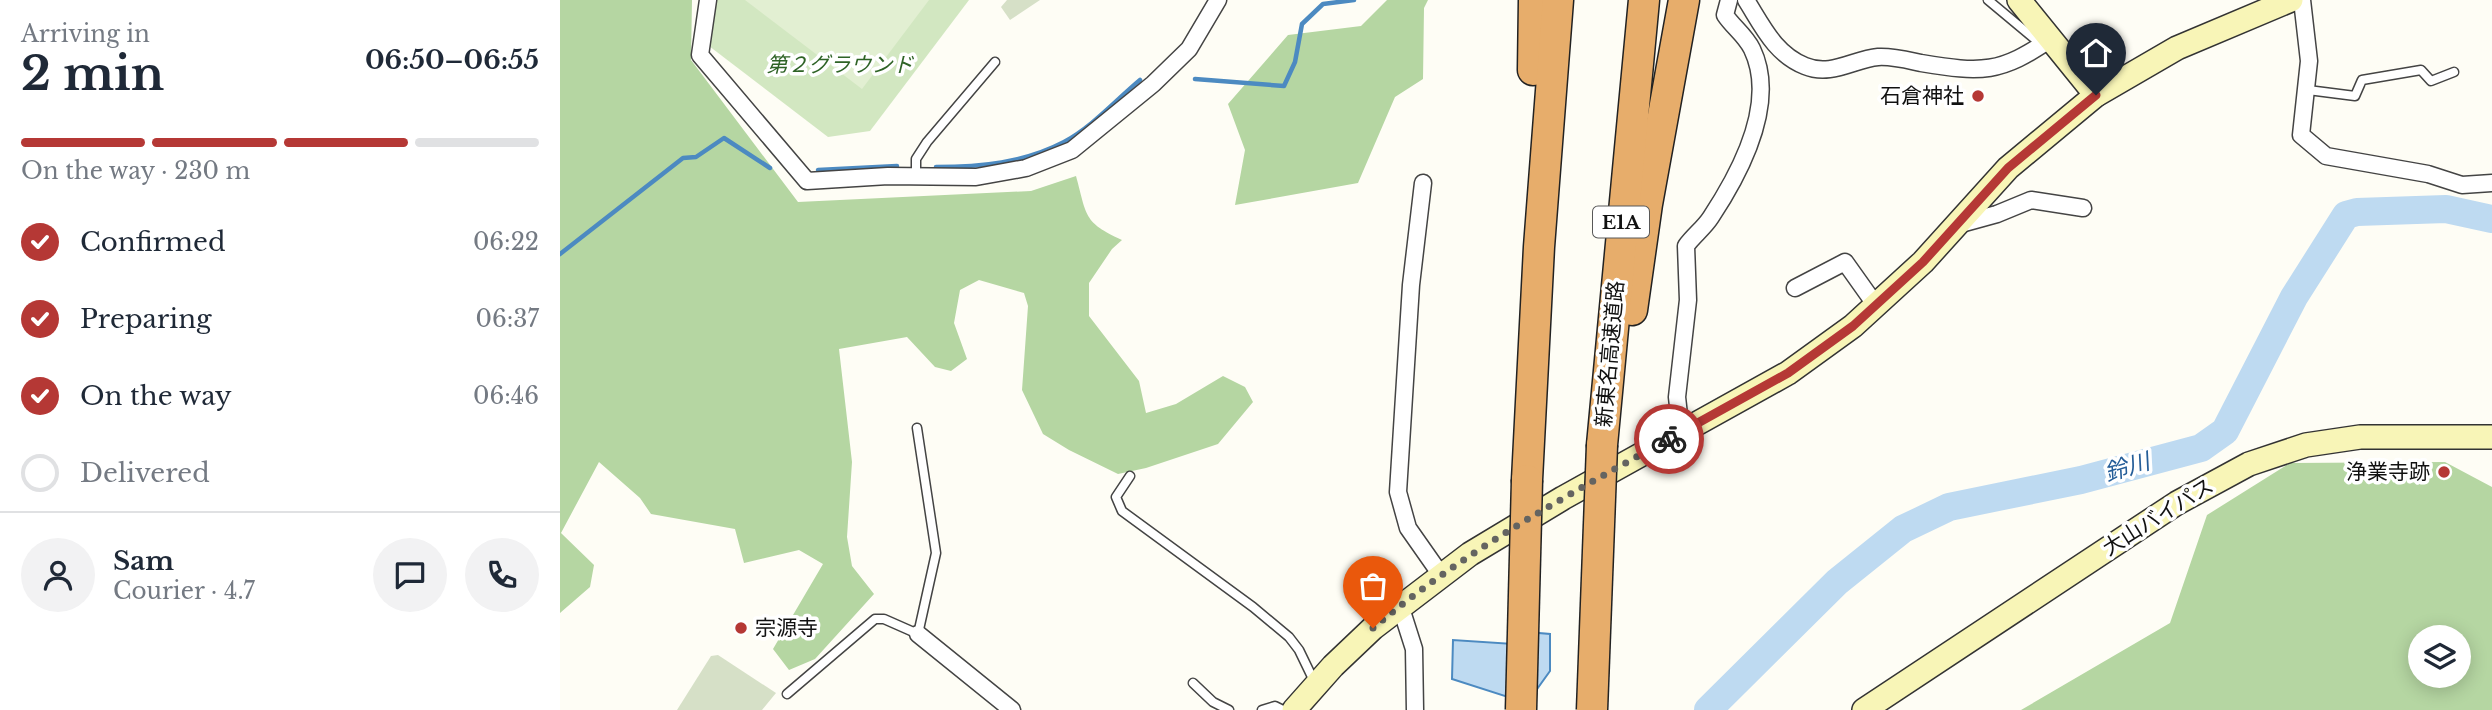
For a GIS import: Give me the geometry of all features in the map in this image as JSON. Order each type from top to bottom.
[{"type":"highway","points":[[1521,710],[1542,46],[1534,0]]},
{"type":"highway","points":[[1542,46],[1558,0]]},
{"type":"highway","name":"新東名高速道路","points":[[1609,442],[1644,0]]},
{"type":"highway","points":[[1592,710],[1594,631],[1609,442],[1647,204],[1684,0]]},
{"type":"main road","points":[[2020,0],[2047,41],[2096,95]]},
{"type":"main road","points":[[1294,710],[1316,684],[1400,606],[1441,575],[1502,534],[1788,373],[1877,307],[2008,168],[2096,95],[2177,48],[2291,0]]},
{"type":"main road","name":"大山バイパス","points":[[1864,710],[2177,503],[2249,464],[2293,449],[2349,438],[2492,437]]},
{"type":"street","points":[[708,0],[700,55],[807,181],[916,176],[976,177],[1026,168],[1072,150],[1189,49],[1218,0]]},
{"type":"street","points":[[1681,433],[1677,397],[1688,300],[1686,246],[1710,218],[1735,177],[1749,145],[1758,103],[1757,63],[1748,43],[1724,15],[1729,0]]},
{"type":"street","points":[[1746,0],[1781,53],[1813,69],[1836,68],[1876,57],[1956,69],[1991,68],[2010,65],[2047,41]]},
{"type":"street","points":[[2302,0],[2309,61],[2308,90],[2301,135],[2319,152],[2354,163],[2428,174],[2462,185],[2492,183]]},
{"type":"street","points":[[1423,183],[1411,285],[1398,492],[1408,528],[1441,575]]},
{"type":"street","points":[[1956,226],[1997,215],[2031,200],[2083,208]]},
{"type":"street","points":[[1795,288],[1845,262],[1877,307]]},
{"type":"street","points":[[1400,606],[1414,649],[1415,710]]},
{"type":"street","points":[[918,634],[1012,710]]},
{"type":"lane","points":[[1988,0],[2047,41]]},
{"type":"lane","points":[[916,176],[916,159],[927,142],[995,62]]},
{"type":"lane","points":[[2308,90],[2355,96],[2362,80],[2421,70],[2431,81],[2454,72]]},
{"type":"lane","points":[[787,694],[875,619],[884,619],[918,634],[936,553],[916,428]]},
{"type":"lane","points":[[1130,476],[1116,497],[1116,504],[1122,511],[1253,607],[1289,638],[1299,649],[1316,684]]},
{"type":"lane","points":[[1193,683],[1213,702],[1229,710]]},
{"type":"lane","points":[[1262,710],[1275,706],[1283,710]]},
{"type":"green space","points":[[560,0],[692,0],[691,60],[798,202],[1031,191],[1076,176],[1085,209],[1093,222],[1122,240],[1112,249],[1089,283],[1089,316],[1139,381],[1146,413],[1176,404],[1223,376],[1245,387],[1253,402],[1218,444],[1146,468],[1118,474],[1043,434],[1022,390],[1028,306],[1024,293],[979,280],[960,290],[954,323],[967,359],[951,371],[935,367],[907,337],[839,349],[852,462],[847,537],[852,566],[874,594],[815,659],[789,670],[773,649],[823,564],[799,550],[744,563],[735,529],[651,514],[640,498],[599,462],[561,533],[594,565],[590,587],[560,613]]},
{"type":"green space","name":"第２グラウンド","points":[[716,0],[969,0],[870,131],[828,137],[709,46]]},
{"type":"green space","points":[[745,0],[929,0],[862,89]]},
{"type":"green space","points":[[1007,0],[1040,0],[1010,20],[1001,7]]},
{"type":"green space","points":[[1387,0],[1428,0],[1424,8],[1423,79],[1395,97],[1358,183],[1235,205],[1245,150],[1228,104],[1288,35],[1361,26]]},
{"type":"green space","points":[[2445,462],[2492,487],[2492,710],[2021,710],[2170,623],[2207,515],[2290,463]]},
{"type":"green space","points":[[718,655],[776,693],[762,710],[677,710],[711,656]]},
{"type":"water","points":[[1514,631],[1550,634],[1550,671],[1527,703],[1452,679],[1453,640],[1513,644]]},
{"type":"waterway","points":[[1195,79],[1284,86],[1295,62],[1302,24],[1323,4],[1354,0]]},
{"type":"waterway","points":[[936,167],[1002,162],[1049,149],[1084,129],[1140,80]]},
{"type":"waterway","points":[[560,254],[683,158],[696,157],[724,138],[770,168]]},
{"type":"waterway","points":[[818,170],[897,166]]},
{"type":"waterway","name":"鈴川","points":[[1708,710],[1837,582],[1903,529],[1949,507],[2081,480],[2201,448],[2225,431],[2294,297],[2346,215],[2357,212],[2446,209],[2492,219]]},
{"type":"way so far","points":[[1373,628],[1470,554],[1669,439]]},
{"type":"place","name":"石倉神社","points":[[1978,96]]},
{"type":"place","name":"浄業寺跡","points":[[2444,472]]},
{"type":"place","name":"宗源寺","points":[[741,628]]},
{"type":"route","points":[[1669,439],[1788,373],[1877,307],[1923,262],[2008,168],[2096,95]]}]
